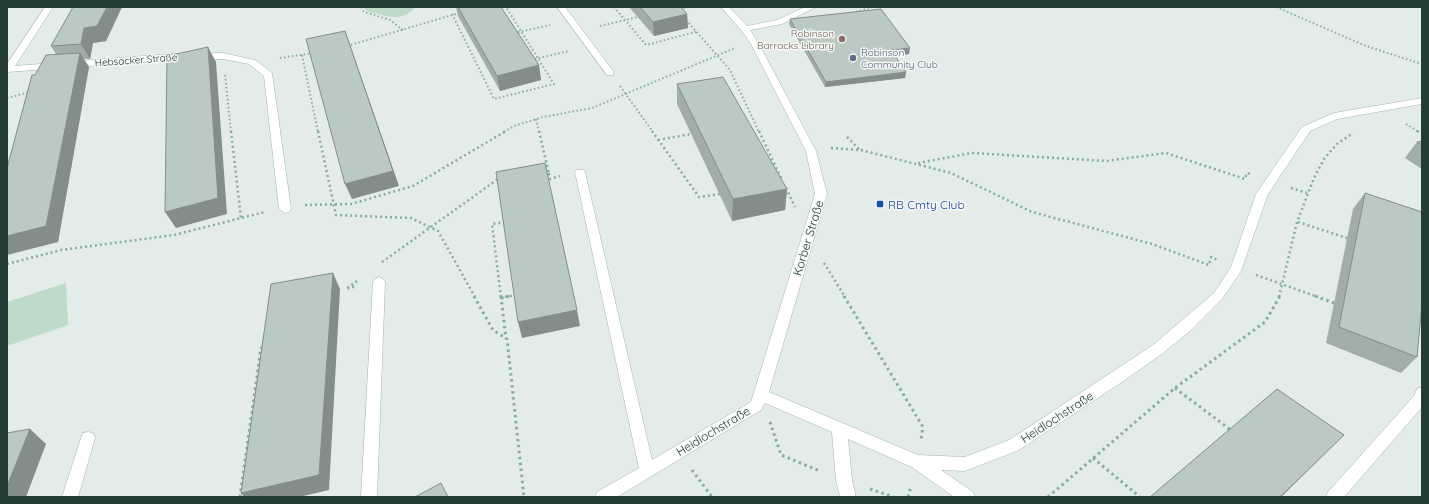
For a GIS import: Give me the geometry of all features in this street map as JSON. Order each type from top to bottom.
[{"type":"street","name":"Hebsacker Straße","points":[[7,69],[16,59],[49,7]]},
{"type":"street","points":[[561,7],[610,73]]},
{"type":"street","name":"Korber Straße","points":[[725,7],[745,29],[755,44],[811,151],[821,194],[761,395]]},
{"type":"street","points":[[745,29],[779,22],[812,7]]},
{"type":"street","name":"Hebsacker Straße","points":[[7,69],[170,57],[223,56],[252,62],[269,75],[285,208]]},
{"type":"street","name":"Heidlochstraße","points":[[603,497],[756,406],[761,395],[917,462],[965,464],[1014,445],[1117,378],[1163,345],[1186,327],[1218,296],[1237,268],[1262,194],[1306,129],[1334,116],[1422,101]]},
{"type":"street","points":[[580,172],[647,470]]},
{"type":"street","points":[[369,497],[377,274]]},
{"type":"street","points":[[1334,497],[1421,398],[1422,393]]},
{"type":"street","points":[[839,428],[844,480],[848,497]]},
{"type":"street","points":[[70,497],[88,438]]},
{"type":"street","points":[[917,462],[967,497]]},
{"type":"path","points":[[361,7],[364,12],[391,19],[398,23],[403,30]]},
{"type":"path","points":[[452,14],[494,99],[554,84],[506,7]]},
{"type":"path","points":[[614,7],[646,45],[697,32],[681,16]]},
{"type":"path","points":[[676,10],[690,7]]},
{"type":"path","points":[[856,12],[872,7]]},
{"type":"path","points":[[1276,7],[1370,48],[1398,58],[1422,64]]},
{"type":"path","points":[[341,47],[459,13]]},
{"type":"path","points":[[578,31],[638,18]]},
{"type":"path","points":[[511,33],[571,20]]},
{"type":"path","points":[[7,264],[61,250],[174,235],[285,208],[351,204],[413,186],[514,126],[536,119],[592,108],[739,46],[755,44]]},
{"type":"path","points":[[529,60],[590,46]]},
{"type":"path","points":[[252,62],[318,52]]},
{"type":"path","points":[[302,55],[336,215],[411,218],[438,231],[494,330],[507,339]]},
{"type":"path","points":[[223,56],[241,218]]},
{"type":"path","points":[[610,73],[699,196],[720,194]]},
{"type":"path","points":[[27,100],[29,93]]},
{"type":"path","points":[[536,119],[550,179],[580,172]]},
{"type":"path","points":[[749,122],[754,121]]},
{"type":"path","points":[[1406,124],[1422,134]]},
{"type":"path","points":[[658,140],[691,134]]},
{"type":"path","points":[[847,137],[861,150]]},
{"type":"path","points":[[811,151],[822,148],[861,150],[951,173],[1032,212],[1152,244],[1209,265],[1211,258],[1334,303]]},
{"type":"path","points":[[915,164],[972,153],[1106,161],[1166,154],[1245,179],[1247,172],[1306,193]]},
{"type":"path","points":[[539,168],[549,174]]},
{"type":"path","points":[[774,177],[780,176]]},
{"type":"path","points":[[358,280],[346,289],[377,274],[431,227],[501,177]]},
{"type":"path","points":[[505,222],[492,224],[507,339],[524,497]]},
{"type":"path","points":[[1298,222],[1347,238]]},
{"type":"path","points":[[501,298],[516,295]]},
{"type":"path","points":[[240,497],[261,348],[268,347]]},
{"type":"path","points":[[1175,388],[1232,431]]},
{"type":"path","points":[[761,395],[781,455],[844,480],[894,497]]},
{"type":"path","points":[[247,448],[254,447]]},
{"type":"path","points":[[678,452],[712,497]]},
{"type":"path","points":[[1093,458],[1140,497]]},
{"type":"green space","points":[[364,7],[416,7],[407,14],[394,17],[372,13]]},
{"type":"green space","points":[[66,283],[68,325],[7,346],[7,302]]},
{"type":"building","points":[[73,7],[107,7],[97,26],[84,28],[81,44],[51,46]]},
{"type":"building","points":[[458,7],[501,7],[539,65],[497,76]]},
{"type":"building","points":[[640,7],[681,7],[687,14],[653,22]]},
{"type":"building","points":[[881,9],[910,48],[891,50],[906,72],[826,82],[790,19]]},
{"type":"building","points":[[345,31],[393,171],[345,184],[306,39]]},
{"type":"building","points":[[208,47],[218,198],[165,212],[167,56]]},
{"type":"building","points":[[80,53],[46,226],[7,236],[7,168],[32,75],[35,75],[46,55]]},
{"type":"building","points":[[723,77],[787,189],[733,199],[677,84]]},
{"type":"building","points":[[545,163],[577,310],[518,322],[496,172]]},
{"type":"building","points":[[1365,193],[1422,212],[1422,303],[1417,357],[1339,327]]},
{"type":"building","points":[[333,273],[319,475],[241,493],[271,284]]},
{"type":"building","points":[[1277,389],[1344,435],[1280,497],[1150,497]]},
{"type":"building","points":[[30,429],[7,486],[7,433]]},
{"type":"building","points":[[441,483],[448,497],[415,497]]},
{"type":"place","name":"Robinson Barracks Library","points":[[842,39]]},
{"type":"place","name":"Robinson Community Club","points":[[853,58]]},
{"type":"place","name":"RB Cmty Club","points":[[880,204]]}]
